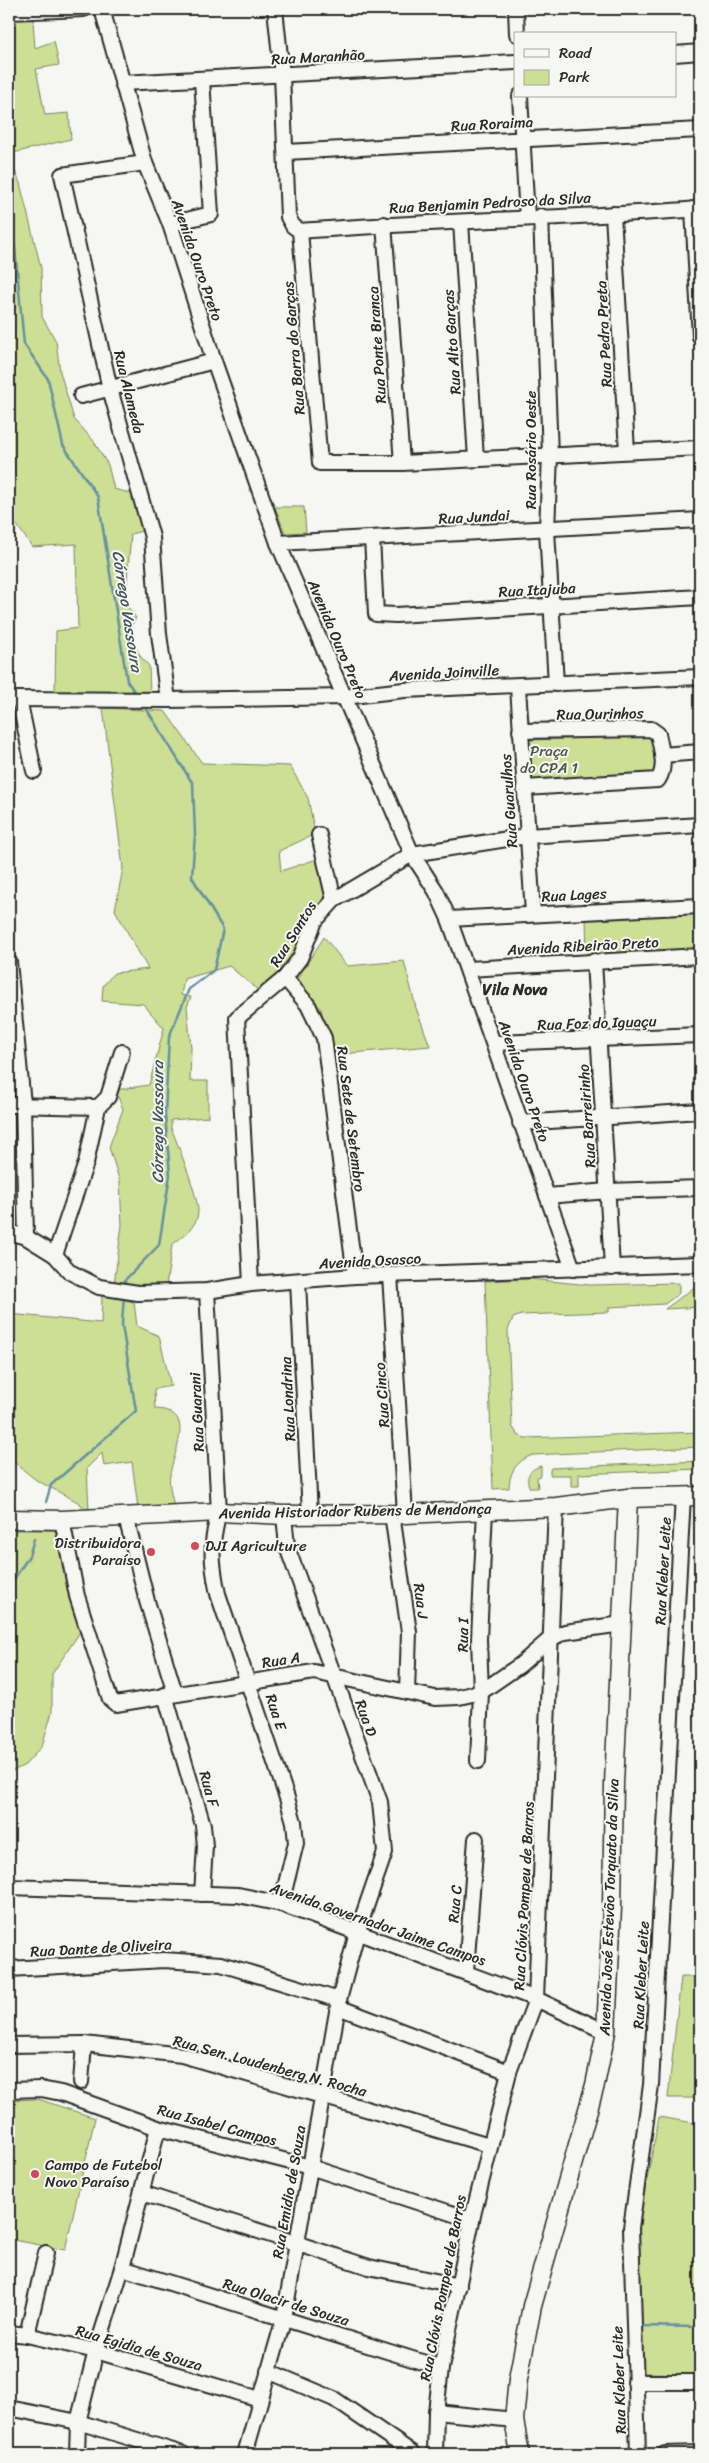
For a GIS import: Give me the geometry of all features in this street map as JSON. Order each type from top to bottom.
[{"type":"main road","name":"Avenida Historiador Rubens de Mendonça","points":[[9,1519],[126,1518],[219,1512],[284,1515],[398,1514],[556,1507],[628,1498],[692,1496]]},
{"type":"main road","name":"Avenida José Estevão Torquato da Silva","points":[[520,2454],[514,2420],[518,2379],[532,2306],[595,2085],[606,2032],[628,1498]]},
{"type":"street","points":[[9,12],[84,9]]},
{"type":"street","name":"Avenida Ouro Preto","points":[[102,9],[145,163],[170,224],[214,362],[278,543],[412,854],[436,891],[449,919],[573,1270]]},
{"type":"street","points":[[275,9],[282,75],[288,217],[293,226],[300,231]]},
{"type":"street","points":[[516,9],[517,32]]},
{"type":"street","points":[[676,54],[700,52]]},
{"type":"street","name":"Rua Maranhão","points":[[122,83],[514,62]]},
{"type":"street","points":[[170,224],[211,214],[202,80]]},
{"type":"street","name":"Rua Rosário Oeste","points":[[520,98],[523,138],[534,217],[550,455],[547,530],[556,684]]},
{"type":"street","name":"Rua Roraima","points":[[286,152],[700,130]]},
{"type":"street","name":"Rua Alameda","points":[[145,163],[62,175],[110,389],[152,538],[159,634],[168,700]]},
{"type":"street","points":[[697,209],[700,337]]},
{"type":"street","name":"Rua Benjamin Pedroso da Silva","points":[[300,231],[384,224],[461,222],[697,209]]},
{"type":"street","name":"Rua Pedra Preta","points":[[613,214],[627,452]]},
{"type":"street","name":"Rua Alto Garças","points":[[461,222],[476,459]]},
{"type":"street","name":"Rua Ponte Branca","points":[[384,224],[402,463]]},
{"type":"street","name":"Rua Barra do Garças","points":[[300,231],[320,463],[402,463]]},
{"type":"street","points":[[81,396],[214,362]]},
{"type":"street","points":[[402,463],[700,448]]},
{"type":"street","name":"Rua Jundai","points":[[278,543],[547,530],[700,520]]},
{"type":"street","name":"Rua Itajuba","points":[[372,538],[376,614],[396,615],[700,596]]},
{"type":"street","name":"Avenida Joinville","points":[[14,699],[168,700],[344,697],[404,690],[518,687],[700,677]]},
{"type":"street","name":"Rua Guarulhos","points":[[518,687],[533,913]]},
{"type":"street","points":[[14,699],[34,771]]},
{"type":"street","name":"Rua Ourinhos","points":[[520,731],[651,729],[658,734],[662,754]]},
{"type":"street","points":[[524,788],[658,780],[662,774],[662,754],[700,752]]},
{"type":"street","name":"Rua Santos","points":[[251,1284],[236,1018],[285,978],[300,958],[316,921],[334,900],[412,854],[527,836],[700,825]]},
{"type":"street","points":[[319,835],[334,900]]},
{"type":"street","name":"Rua Lages","points":[[449,919],[533,913],[700,906]]},
{"type":"street","name":"Avenida Ribeirão Preto","points":[[468,969],[700,956]]},
{"type":"street","name":"Rua Barreirinho","points":[[594,961],[612,1268]]},
{"type":"street","points":[[9,962],[23,1104],[26,1237]]},
{"type":"street","name":"Rua Sete de Setembro","points":[[285,978],[308,1005],[324,1038],[355,1276]]},
{"type":"street","name":"Rua Foz do Iguaçu","points":[[494,1043],[700,1035]]},
{"type":"street","points":[[55,1255],[86,1163],[98,1107],[108,1097],[122,1052]]},
{"type":"street","points":[[9,1105],[98,1107]]},
{"type":"street","points":[[520,1123],[700,1111]]},
{"type":"street","points":[[547,1196],[608,1191],[700,1188]]},
{"type":"street","name":"Avenida Osasco","points":[[9,1232],[26,1237],[55,1255],[70,1272],[99,1287],[159,1294],[207,1291],[251,1284],[298,1282],[355,1276],[573,1270],[700,1264]]},
{"type":"street","name":"Rua Cinco","points":[[390,1275],[398,1514]]},
{"type":"street","name":"Rua Londrina","points":[[298,1282],[310,1514]]},
{"type":"street","name":"Rua Guarani","points":[[207,1291],[219,1512],[214,1532]]},
{"type":"street","name":"Rua Kleber Leite","points":[[638,2454],[630,2228],[651,2085],[692,1496]]},
{"type":"street","name":"Rua Clóvis Pompeu de Barros","points":[[435,2454],[436,2412],[441,2368],[460,2286],[472,2220],[489,2145],[509,2072],[536,1999],[556,1507]]},
{"type":"street","name":"Rua I","points":[[478,1761],[481,1692],[479,1639],[485,1510]]},
{"type":"street","name":"Rua J","points":[[398,1514],[409,1632],[407,1692]]},
{"type":"street","name":"Rua D","points":[[284,1515],[287,1547],[380,1802],[385,1852],[358,1933]]},
{"type":"street","points":[[126,1518],[170,1694]]},
{"type":"street","name":"Rua A","points":[[62,1520],[77,1596],[110,1699],[118,1704],[294,1673],[314,1672],[435,1698],[459,1697],[481,1692],[520,1665],[550,1639],[565,1632],[622,1624]]},
{"type":"street","name":"Rua E","points":[[214,1532],[211,1560],[218,1594],[287,1798],[296,1833],[293,1858],[280,1904]]},
{"type":"street","name":"Rua F","points":[[170,1694],[203,1825],[205,1846],[202,1894]]},
{"type":"street","name":"Rua C","points":[[466,1971],[476,1839]]},
{"type":"street","name":"Avenida Governador Jaime Campos","points":[[9,1887],[238,1895],[280,1904],[466,1971],[536,1999],[606,2032]]},
{"type":"street","name":"Rua Emidio de Souza","points":[[245,2454],[284,2318],[338,2004],[358,1933]]},
{"type":"street","name":"Rua Dante de Oliveira","points":[[9,1969],[164,1960],[220,1964],[338,2004],[509,2072]]},
{"type":"street","points":[[81,2082],[84,2044]]},
{"type":"street","name":"Rua Sen. Loudenberg N. Rocha","points":[[9,2045],[84,2044],[182,2055],[489,2145]]},
{"type":"street","name":"Rua Isabel Campos","points":[[9,2090],[41,2089],[60,2094],[158,2128],[310,2167],[472,2220]]},
{"type":"street","points":[[78,2454],[78,2422],[96,2351],[122,2268],[158,2128]]},
{"type":"street","points":[[142,2194],[369,2267],[460,2286]]},
{"type":"street","points":[[27,2335],[46,2253]]},
{"type":"street","name":"Rua Olacir de Souza","points":[[122,2268],[441,2368]]},
{"type":"street","name":"Rua Egidia de Souza","points":[[9,2333],[27,2335],[96,2351],[260,2399]]},
{"type":"street","points":[[268,2371],[334,2399],[414,2454]]},
{"type":"street","points":[[635,2382],[700,2382]]},
{"type":"street","points":[[9,2408],[78,2422],[183,2454]]},
{"type":"street","points":[[436,2412],[514,2420]]},
{"type":"street","points":[[665,2454],[700,2453]]},
{"type":"green space","points":[[9,12],[33,20],[35,48],[54,41],[59,65],[36,69],[45,115],[69,113],[71,139],[9,154]]},
{"type":"green space","points":[[9,157],[20,183],[41,268],[42,317],[56,341],[60,372],[74,419],[93,440],[108,465],[114,489],[133,494],[142,531],[131,534],[125,603],[136,618],[128,631],[140,656],[149,666],[150,694],[55,692],[56,631],[78,628],[76,544],[32,547],[10,515],[9,510]]},
{"type":"green space","points":[[275,507],[304,507],[306,532],[285,533]]},
{"type":"green space","points":[[103,708],[165,711],[202,763],[290,766],[308,798],[315,834],[279,851],[281,871],[320,858],[330,899],[281,974],[259,991],[229,966],[184,979],[181,995],[191,997],[187,1007],[191,1048],[190,1081],[208,1081],[208,1117],[171,1120],[171,1128],[192,1185],[198,1213],[192,1227],[172,1245],[166,1286],[114,1284],[122,1225],[120,1182],[109,1147],[123,1109],[115,1090],[149,1085],[164,1028],[143,1004],[102,1001],[103,986],[114,973],[148,969],[115,910],[123,868]]},
{"type":"green space","name":"Praça do CPA 1","points":[[655,736],[657,772],[530,782],[528,740]]},
{"type":"green space","points":[[700,913],[700,949],[587,955],[586,919]]},
{"type":"green space","points":[[324,937],[347,966],[404,961],[416,1008],[430,1046],[331,1055],[321,1009],[296,981]]},
{"type":"green space","points":[[529,1279],[590,1285],[679,1283],[679,1293],[665,1304],[609,1307],[609,1312],[521,1315],[513,1318],[508,1330],[512,1426],[518,1435],[525,1438],[700,1432],[700,1447],[533,1455],[522,1460],[512,1472],[509,1488],[493,1489],[485,1281]]},
{"type":"green space","points":[[700,1283],[700,1307],[665,1309]]},
{"type":"green space","points":[[102,1295],[134,1302],[137,1326],[159,1336],[171,1386],[154,1389],[155,1409],[168,1411],[176,1416],[180,1434],[170,1479],[170,1490],[174,1506],[138,1508],[132,1462],[104,1466],[102,1453],[87,1468],[89,1511],[76,1501],[36,1480],[9,1458],[9,1314],[101,1323]]},
{"type":"green space","points":[[700,1461],[700,1469],[579,1474],[579,1486],[571,1486],[571,1475],[550,1475],[551,1468]]},
{"type":"green space","points":[[541,1466],[541,1476],[537,1477],[538,1488],[530,1488],[528,1484],[529,1474]]},
{"type":"green space","points":[[9,1530],[56,1530],[68,1583],[82,1629],[52,1674],[52,1712],[42,1746],[25,1765],[9,1773]]},
{"type":"green space","points":[[681,1977],[700,1977],[700,2098],[668,2098]]},
{"type":"green space","name":"Campo de Futebol Novo Paraíso","points":[[38,2099],[95,2118],[65,2250],[9,2239],[9,2100]]},
{"type":"green space","points":[[659,2117],[700,2124],[700,2374],[643,2373],[637,2232]]},
{"type":"waterway","name":"Córrego Vassoura","points":[[9,184],[24,344],[48,379],[63,445],[98,497],[127,681],[136,694]]},
{"type":"waterway","name":"Córrego Vassoura","points":[[124,1286],[125,1280],[159,1245],[170,1175],[165,1114],[169,1037],[189,989],[214,970],[223,929],[192,877],[195,834],[193,784],[144,705]]},
{"type":"waterway","name":"Córrego Vassoura","points":[[46,1502],[51,1485],[136,1411],[122,1325],[124,1294]]},
{"type":"waterway","name":"Córrego Vassoura","points":[[9,1587],[29,1556],[34,1539]]},
{"type":"waterway","points":[[638,2326],[700,2327]]},
{"type":"place","name":"DJI Agriculture","points":[[195,1546]]},
{"type":"place","name":"Distribuidora Paraíso","points":[[151,1552]]},
{"type":"place","name":"Campo de Futebol Novo Paraíso","points":[[35,2174]]},
{"type":"district","name":"Vila Nova","points":[[515,989]]}]
